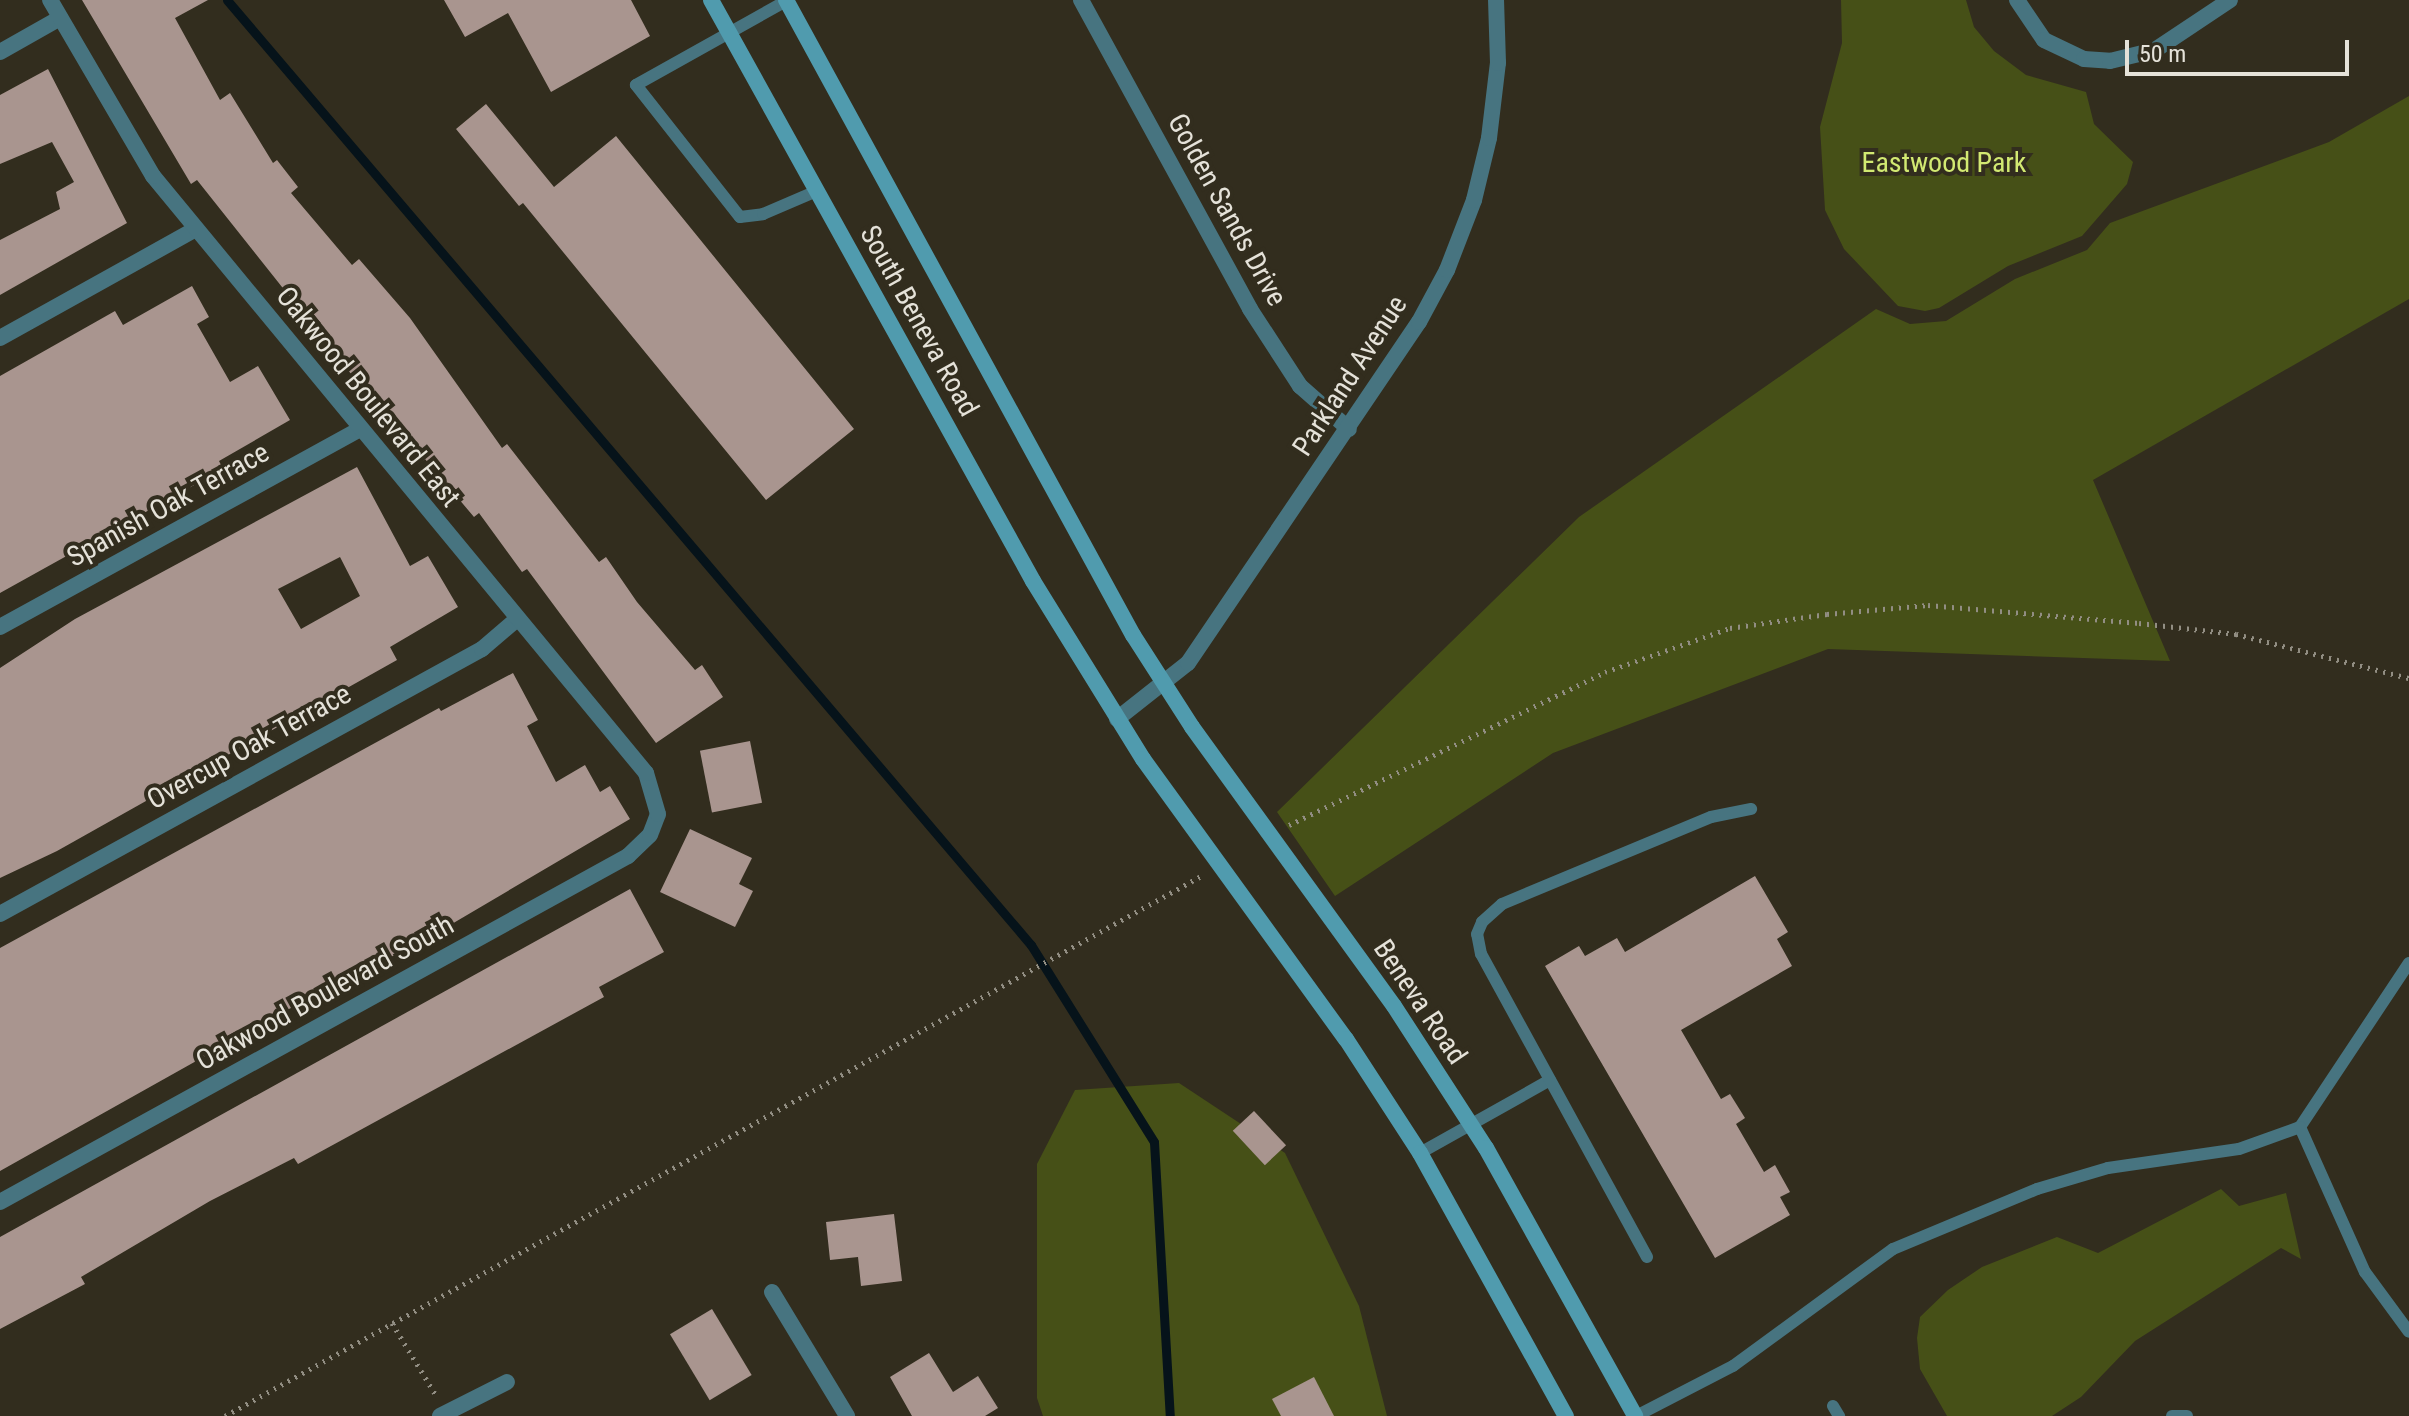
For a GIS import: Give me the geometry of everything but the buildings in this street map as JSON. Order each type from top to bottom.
[{"type":"main road","name":"South Beneva Road","points":[[711,0],[1117,719]]},
{"type":"main road","name":"South Beneva Road","points":[[786,0],[1133,635]]},
{"type":"main road","name":"Beneva Road","points":[[1133,635],[1163,683],[1394,1006],[1470,1125],[1636,1416]]},
{"type":"main road","points":[[1117,719],[1217,867],[1346,1039],[1420,1153],[1566,1416]]},
{"type":"street","name":"Oakwood Boulevard East","points":[[50,0],[140,159],[646,773],[658,814]]},
{"type":"street","name":"Golden Sands Drive","points":[[1081,0],[1250,309],[1300,386],[1349,429]]},
{"type":"street","name":"Parkland Avenue","points":[[1117,719],[1188,663],[1349,429],[1419,322],[1447,270],[1474,200],[1496,78],[1496,0]]},
{"type":"street","points":[[2017,0],[2032,27],[2062,51],[2084,59],[2126,59],[2155,50],[2230,0]]},
{"type":"street","points":[[0,52],[60,18]]},
{"type":"street","points":[[0,338],[196,229]]},
{"type":"street","name":"Spanish Oak Terrace","points":[[0,627],[360,429]]},
{"type":"street","name":"Overcup Oak Terrace","points":[[0,914],[482,649],[517,619]]},
{"type":"street","name":"Oakwood Boulevard South","points":[[0,1202],[628,856],[650,835],[658,814]]},
{"type":"street","points":[[772,1292],[847,1416]]},
{"type":"street","points":[[440,1416],[507,1382]]},
{"type":"lane","points":[[786,0],[636,85],[740,217],[763,214],[817,191]]},
{"type":"lane","points":[[1647,1257],[1481,954],[1477,934],[1482,922],[1502,904],[1683,828],[1751,809]]},
{"type":"lane","points":[[1636,1416],[1733,1366],[1893,1249],[2037,1189],[2108,1168],[2239,1149],[2300,1127],[2409,963]]},
{"type":"lane","points":[[1420,1153],[1550,1080]]},
{"type":"lane","points":[[2300,1127],[2365,1272],[2409,1332]]},
{"type":"lane","points":[[2172,1416],[2187,1416]]},
{"type":"path","points":[[1271,834],[1605,672],[1730,628],[1827,614],[1928,605],[2111,620],[2236,634],[2409,678]]},
{"type":"path","points":[[225,1416],[1217,867]]},
{"type":"path","points":[[392,1323],[435,1387],[440,1416]]},
{"type":"green space","name":"Eastwood Park","points":[[1841,0],[1966,0],[1974,27],[1994,51],[2026,75],[2086,92],[2094,124],[2133,162],[2127,184],[2082,236],[2008,266],[1939,308],[1925,311],[1898,306],[1844,249],[1825,210],[1820,127],[1842,43]]},
{"type":"green space","points":[[2409,96],[2409,299],[2093,480],[2170,661],[1828,649],[1553,753],[1335,896],[1277,812],[1579,517],[1876,309],[1910,324],[1946,321],[2015,279],[2087,250],[2110,223],[2329,142]]},
{"type":"green space","points":[[1179,1083],[1285,1153],[1359,1306],[1387,1416],[1043,1416],[1037,1398],[1037,1164],[1075,1090]]},
{"type":"green space","points":[[2221,1189],[2239,1206],[2286,1193],[2301,1259],[2281,1248],[2135,1341],[2081,1397],[2052,1416],[1947,1416],[1920,1369],[1917,1338],[1920,1317],[1948,1290],[1982,1267],[2057,1237],[2098,1253]]},
{"type":"waterway","points":[[227,0],[1031,945],[1154,1142],[1170,1416]]}]
